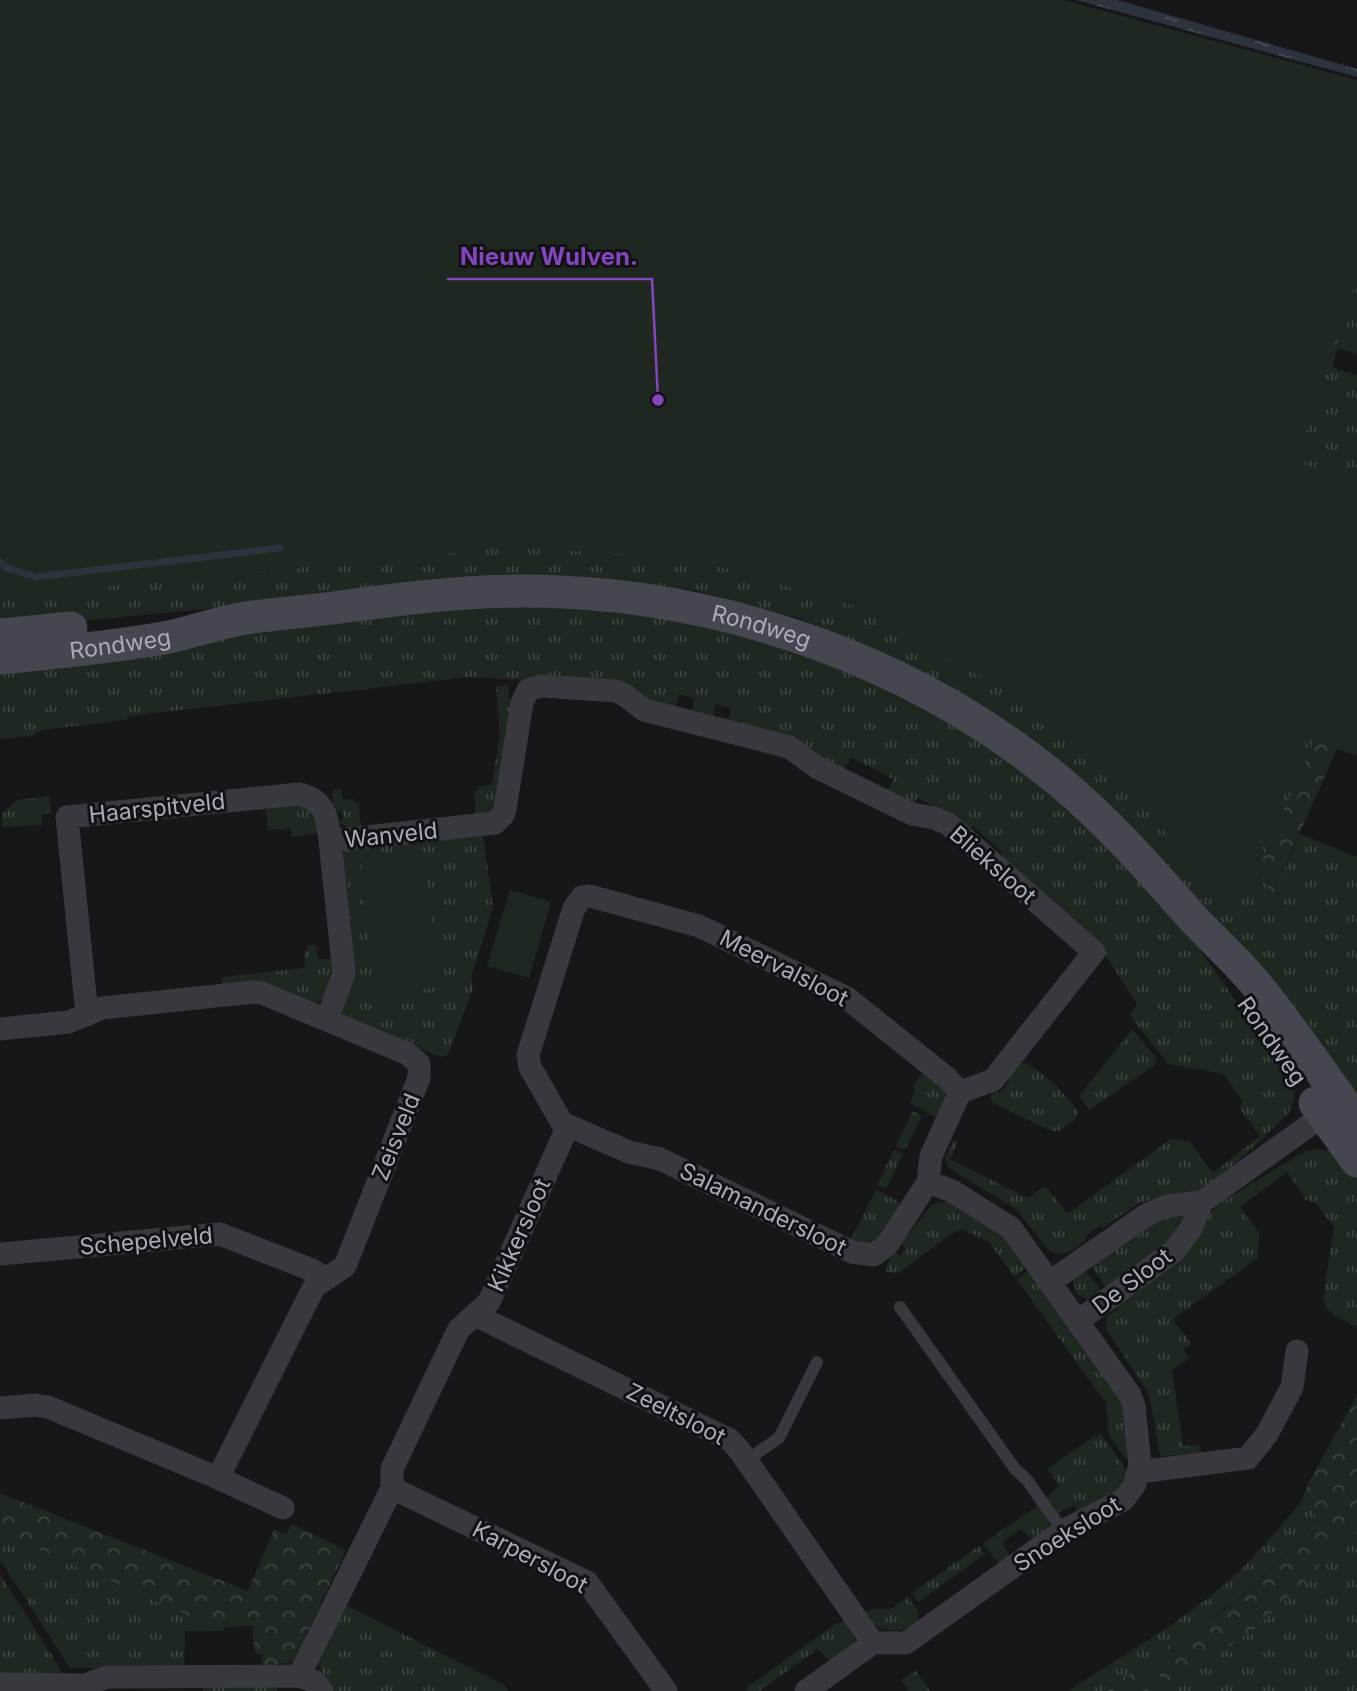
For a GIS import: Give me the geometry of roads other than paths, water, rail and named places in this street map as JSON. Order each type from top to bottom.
[{"type":"main road","name":"Rondweg","points":[[0,658],[165,637],[240,619],[466,593],[545,591],[662,602],[734,618],[849,656],[953,708],[1057,779],[1113,830],[1192,917],[1238,992],[1341,1113],[1357,1161]]},
{"type":"main road","name":"Rondweg","points":[[0,635],[164,619],[240,619]]},
{"type":"street","name":"Blieksloot","points":[[528,690],[542,687],[616,691],[644,710],[789,747],[818,768],[841,780],[912,814],[948,824],[1094,952],[993,1080],[960,1092]]},
{"type":"street","name":"Wanveld","points":[[327,1020],[344,973],[330,841],[488,825],[499,820],[505,809],[522,703],[528,690]]},
{"type":"street","name":"Haarspitveld","points":[[87,1015],[67,817],[299,794],[317,801],[323,809],[327,817],[330,841]]},
{"type":"street","name":"Meervalsloot","points":[[568,1126],[562,1123],[542,1089],[530,1067],[528,1055],[574,908],[582,897],[597,896],[699,926],[847,998],[947,1078],[960,1092]]},
{"type":"street","name":"Zeisveld","points":[[0,1029],[69,1022],[102,1008],[254,992],[408,1054],[419,1064],[419,1078],[345,1266],[313,1287],[218,1478]]},
{"type":"street","points":[[928,1182],[931,1156],[960,1092]]},
{"type":"street","name":"De Sloot","points":[[1051,1282],[1156,1209],[1202,1202],[1341,1113]]},
{"type":"street","name":"Salamandersloot","points":[[568,1126],[629,1152],[660,1159],[863,1255],[874,1255],[887,1245],[928,1182]]},
{"type":"street","name":"Kikkersloot","points":[[299,1676],[392,1488],[393,1469],[453,1340],[459,1329],[489,1302],[568,1126]]},
{"type":"street","name":"Snoeksloot","points":[[873,1643],[906,1643],[1063,1531],[1123,1500],[1134,1486],[1141,1458],[1134,1406],[1124,1385],[1011,1228],[952,1191],[928,1182]]},
{"type":"street","name":"De Sloot","points":[[1078,1321],[1174,1251],[1191,1229],[1202,1202]]},
{"type":"street","name":"Schepelveld","points":[[0,1254],[220,1234],[312,1270],[325,1278]]},
{"type":"street","name":"Zeeltsloot","points":[[475,1315],[730,1440],[747,1460],[873,1643]]},
{"type":"street","points":[[1139,1472],[1248,1458],[1267,1434],[1292,1387],[1297,1352]]},
{"type":"street","points":[[0,1408],[35,1405],[48,1407],[283,1508]]},
{"type":"street","name":"Karpersloot","points":[[392,1488],[587,1582],[666,1691]]},
{"type":"street","points":[[806,1691],[873,1643]]},
{"type":"street","points":[[0,1684],[85,1685],[107,1677],[299,1676],[314,1681],[322,1691]]},
{"type":"lane","points":[[901,1307],[1015,1469],[1027,1480],[1063,1531]]},
{"type":"lane","points":[[747,1460],[779,1438],[817,1362]]},
{"type":"water","points":[[1076,0],[1117,0],[1357,69],[1357,77]]},
{"type":"waterway","points":[[0,562],[7,568],[36,577],[280,548]]},
{"type":"place","name":"Nieuw Wulven.","points":[[658,400]]}]
